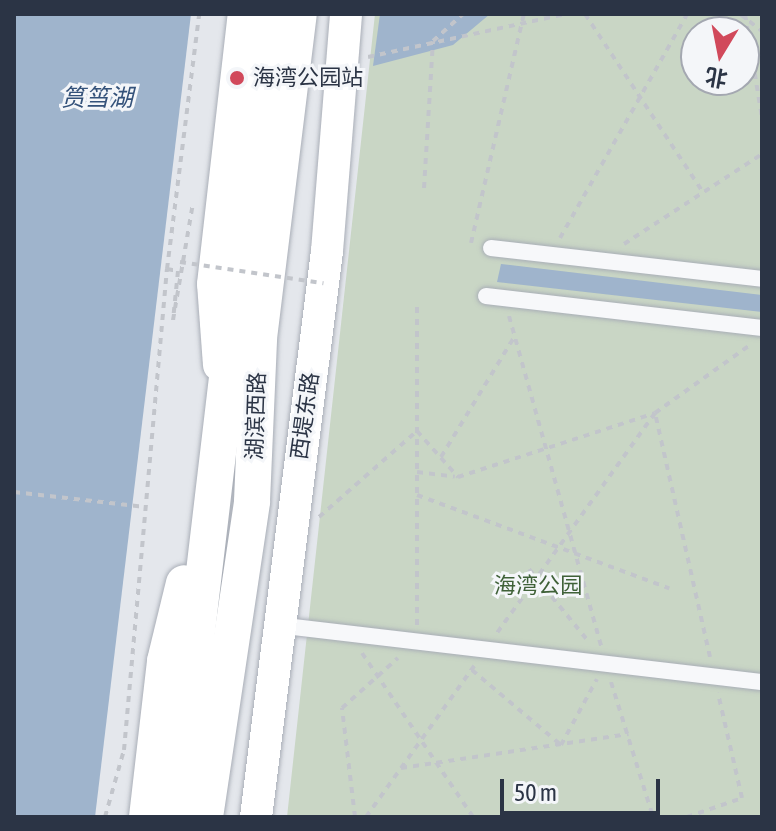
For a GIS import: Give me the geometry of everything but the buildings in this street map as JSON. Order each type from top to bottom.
[{"type":"main road","points":[[147,817],[165,661],[222,422],[213,284],[244,14]]},
{"type":"main road","name":"湖滨西路","points":[[175,817],[270,14]]},
{"type":"main road","name":"湖滨西路","points":[[208,817],[258,422],[259,338],[299,14]]},
{"type":"main road","points":[[258,422],[322,14]]},
{"type":"main road","name":"西堤东路","points":[[256,817],[276,625],[323,283],[346,14]]},
{"type":"street","points":[[491,248],[762,279]]},
{"type":"street","points":[[486,296],[762,328]]},
{"type":"street","points":[[276,625],[762,682]]},
{"type":"path","points":[[105,817],[124,750],[167,269],[199,14]]},
{"type":"path","points":[[424,188],[433,41],[463,14]]},
{"type":"path","points":[[471,246],[524,14]]},
{"type":"path","points":[[343,63],[565,14]]},
{"type":"path","points":[[585,14],[703,192]]},
{"type":"path","points":[[551,255],[687,14]]},
{"type":"path","points":[[743,15],[762,31]]},
{"type":"path","points":[[743,15],[762,118]]},
{"type":"path","points":[[599,260],[762,154]]},
{"type":"path","points":[[167,269],[178,271],[173,320],[195,191]]},
{"type":"path","points":[[183,263],[323,283]]},
{"type":"path","points":[[504,298],[606,663],[653,817]]},
{"type":"path","points":[[355,817],[342,708],[417,640],[417,302]]},
{"type":"path","points":[[440,458],[515,336]]},
{"type":"path","points":[[417,472],[458,477],[655,413],[762,337]]},
{"type":"path","points":[[366,817],[655,413]]},
{"type":"path","points":[[655,413],[742,798],[687,817]]},
{"type":"path","points":[[288,543],[417,431]]},
{"type":"path","points":[[417,431],[458,477]]},
{"type":"path","points":[[14,492],[145,507]]},
{"type":"path","points":[[417,495],[557,550],[669,588]]},
{"type":"path","points":[[347,631],[473,817]]},
{"type":"path","points":[[457,662],[471,670],[561,745]]},
{"type":"path","points":[[400,769],[628,734]]},
{"type":"green space","name":"海湾公园","points":[[375,14],[762,14],[762,817],[287,817]]},
{"type":"water","name":"筼筜湖","points":[[14,14],[191,14],[95,817],[14,817]]},
{"type":"water","points":[[380,14],[490,14],[453,45],[373,66]]},
{"type":"water","points":[[501,264],[762,295],[762,312],[497,282]]},
{"type":"place","name":"海湾公园站","points":[[237,78]]}]
